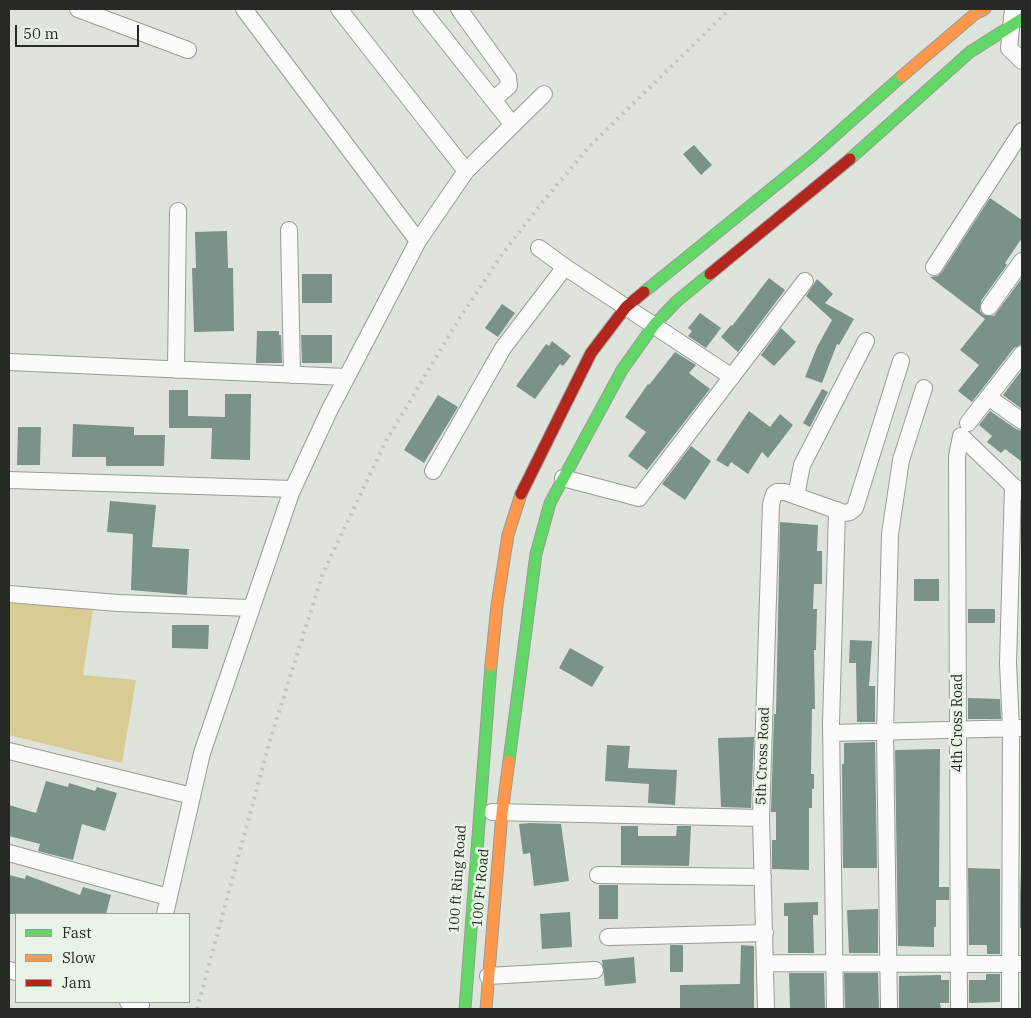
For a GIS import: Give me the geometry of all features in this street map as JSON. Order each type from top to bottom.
[{"type":"main road","name":"100 ft Ring Road","points":[[464,1009],[483,751],[497,605],[508,534],[522,490],[592,353],[626,307],[805,162],[919,61],[975,14],[985,9]]},
{"type":"main road","name":"100 Ft Road","points":[[486,1009],[502,813],[536,554],[550,503],[563,478],[622,370],[654,325],[677,301],[830,176],[970,52],[1017,22]]},
{"type":"street","points":[[78,9],[188,50]]},
{"type":"street","points":[[244,9],[418,240]]},
{"type":"street","points":[[339,9],[466,171]]},
{"type":"street","points":[[421,9],[513,125]]},
{"type":"street","points":[[459,9],[508,77],[509,86],[493,100]]},
{"type":"street","points":[[1013,9],[1017,22],[1009,48],[1022,61]]},
{"type":"street","points":[[165,913],[202,753],[292,489],[346,377],[418,240],[466,171],[544,94]]},
{"type":"street","points":[[934,267],[1022,131]]},
{"type":"street","points":[[176,370],[178,211]]},
{"type":"street","points":[[289,230],[292,375]]},
{"type":"street","points":[[539,248],[732,377]]},
{"type":"street","points":[[989,307],[1022,261]]},
{"type":"street","points":[[432,471],[503,348],[565,267]]},
{"type":"street","points":[[563,478],[639,498],[805,281]]},
{"type":"street","points":[[866,341],[802,465],[796,496],[837,510],[850,512],[858,503],[901,361]]},
{"type":"street","points":[[1010,1009],[1016,965],[1016,728],[1008,663],[1017,489],[964,430],[1022,354]]},
{"type":"street","points":[[9,362],[346,377]]},
{"type":"street","points":[[889,1009],[885,732],[890,534],[901,460],[924,388]]},
{"type":"street","points":[[988,397],[1022,421]]},
{"type":"street","name":"4th Cross Road","points":[[959,1009],[957,456],[964,430]]},
{"type":"street","points":[[9,480],[292,489]]},
{"type":"street","name":"5th Cross Road","points":[[766,1009],[761,818],[772,504],[774,494],[777,492],[796,496]]},
{"type":"street","points":[[836,1009],[832,734],[837,510]]},
{"type":"street","points":[[9,594],[118,603],[250,608]]},
{"type":"street","points":[[832,734],[1016,728]]},
{"type":"street","points":[[9,751],[192,796]]},
{"type":"street","points":[[478,812],[761,818]]},
{"type":"street","points":[[9,854],[168,897]]},
{"type":"street","points":[[598,875],[763,877]]},
{"type":"street","points":[[608,937],[765,933]]},
{"type":"street","points":[[766,963],[1016,965]]},
{"type":"street","points":[[488,976],[595,970]]},
{"type":"shaded area","points":[[9,603],[93,609],[83,675],[136,680],[122,763],[9,735]]},
{"type":"building","points":[[694,145],[712,165],[701,175],[683,154]]},
{"type":"building","points":[[990,198],[1022,220],[1022,238],[1005,263],[1007,265],[981,301],[980,311],[984,315],[994,316],[1022,278],[1022,344],[1014,348],[972,402],[958,391],[979,365],[960,350],[985,319],[930,277],[938,276],[942,272]]},
{"type":"building","points":[[227,231],[228,268],[233,268],[234,331],[194,332],[192,268],[196,268],[195,232]]},
{"type":"building","points":[[302,274],[332,274],[332,303],[302,303]]},
{"type":"building","points":[[769,278],[785,290],[738,352],[721,337],[732,326]]},
{"type":"building","points":[[817,279],[833,294],[825,303],[854,319],[839,345],[837,344],[822,383],[805,377],[817,347],[832,320],[806,296]]},
{"type":"building","points":[[502,304],[515,313],[498,337],[485,328]]},
{"type":"building","points":[[700,313],[721,328],[706,348],[688,336],[692,331],[688,328]]},
{"type":"building","points":[[781,328],[796,342],[774,366],[761,355]]},
{"type":"building","points":[[257,331],[279,331],[279,335],[281,335],[282,363],[256,363]]},
{"type":"building","points":[[301,335],[332,335],[332,363],[302,363]]},
{"type":"building","points":[[552,341],[571,356],[563,366],[560,364],[535,399],[516,386],[546,344],[549,346]]},
{"type":"building","points":[[675,352],[696,365],[689,373],[710,389],[647,470],[628,456],[646,432],[625,417],[648,384]]},
{"type":"building","points":[[1022,370],[1022,409],[1003,395]]},
{"type":"building","points":[[822,389],[828,392],[810,427],[803,423]]},
{"type":"building","points":[[169,390],[188,390],[188,416],[225,417],[225,394],[251,394],[250,460],[211,459],[212,428],[169,428]]},
{"type":"building","points":[[438,395],[458,407],[424,463],[404,450]]},
{"type":"building","points":[[749,411],[770,427],[780,414],[793,425],[768,458],[762,452],[748,474],[731,462],[728,467],[716,460]]},
{"type":"building","points":[[990,411],[1022,431],[1022,462],[1005,449],[1001,453],[987,442],[992,436],[979,425]]},
{"type":"building","points":[[73,424],[134,427],[134,435],[165,435],[164,466],[106,466],[106,457],[72,457]]},
{"type":"building","points":[[18,427],[41,427],[40,465],[17,465]]},
{"type":"building","points":[[691,446],[711,461],[685,500],[662,484]]},
{"type":"building","points":[[110,501],[156,505],[152,547],[189,549],[187,595],[131,590],[133,534],[107,532]]},
{"type":"building","points":[[780,522],[818,525],[817,551],[822,551],[822,584],[814,584],[813,609],[817,609],[816,650],[814,650],[815,709],[812,709],[811,774],[814,774],[814,789],[812,789],[812,808],[809,808],[809,870],[772,869],[772,840],[776,840],[776,812],[771,812],[774,714],[776,714]]},
{"type":"building","points":[[914,579],[939,579],[939,601],[914,601]]},
{"type":"building","points":[[968,609],[995,609],[995,623],[968,623]]},
{"type":"building","points":[[172,625],[209,625],[208,649],[172,648]]},
{"type":"building","points":[[850,640],[872,641],[869,686],[875,686],[875,722],[857,722],[856,663],[849,663]]},
{"type":"building","points":[[570,648],[604,667],[592,687],[559,668]]},
{"type":"building","points":[[968,698],[1000,699],[1001,719],[968,719]]},
{"type":"building","points":[[754,737],[751,808],[721,807],[718,738]]},
{"type":"building","points":[[875,742],[877,868],[843,868],[842,764],[844,764],[844,743]]},
{"type":"building","points":[[607,745],[630,746],[628,768],[677,770],[675,805],[648,803],[649,784],[605,781]]},
{"type":"building","points":[[940,749],[939,887],[949,887],[949,900],[936,900],[934,947],[898,946],[895,750]]},
{"type":"building","points":[[46,781],[68,787],[69,783],[95,791],[97,787],[117,793],[105,831],[82,824],[73,860],[38,851],[40,844],[9,836],[9,805],[36,813]]},
{"type":"building","points":[[519,824],[561,824],[569,881],[534,886],[530,853],[523,854]]},
{"type":"building","points":[[621,826],[638,826],[638,836],[676,836],[677,826],[691,826],[689,866],[621,865]]},
{"type":"building","points":[[968,868],[1000,869],[1000,954],[987,954],[987,945],[969,945]]},
{"type":"building","points":[[1020,869],[1022,928],[1020,928]]},
{"type":"building","points":[[9,875],[25,879],[26,875],[80,895],[83,887],[111,895],[106,913],[9,914]]},
{"type":"building","points":[[599,885],[618,885],[618,919],[599,919]]},
{"type":"building","points":[[818,902],[818,915],[813,915],[814,953],[788,953],[788,916],[784,916],[784,903]]},
{"type":"building","points":[[878,909],[878,953],[849,953],[847,910]]},
{"type":"building","points":[[570,912],[572,947],[542,949],[540,914]]},
{"type":"building","points":[[670,945],[683,945],[683,972],[670,972]]},
{"type":"building","points":[[741,945],[754,946],[754,1009],[680,1009],[680,985],[740,984]]},
{"type":"building","points":[[634,957],[636,983],[605,986],[602,960]]},
{"type":"building","points":[[789,973],[824,973],[825,1009],[790,1009]]},
{"type":"building","points":[[844,973],[878,973],[879,1009],[845,1009]]},
{"type":"building","points":[[986,974],[1000,974],[1000,1002],[969,1003],[969,980],[986,980]]},
{"type":"building","points":[[941,975],[941,980],[949,980],[949,1003],[940,1003],[941,1009],[899,1009],[899,976]]},
{"type":"railway","points":[[197,1009],[270,740],[323,573],[386,441],[459,319],[503,253],[541,204],[589,147],[730,9]]},
{"type":"traffic: fast","points":[[850,159],[970,52],[1022,19]]},
{"type":"traffic: fast","points":[[644,292],[813,155],[902,76]]},
{"type":"traffic: fast","points":[[509,761],[536,554],[550,503],[622,370],[654,325],[677,301],[710,274]]},
{"type":"traffic: fast","points":[[465,1009],[491,665]]},
{"type":"traffic: slow","points":[[902,76],[975,14],[985,9]]},
{"type":"traffic: slow","points":[[491,665],[497,605],[508,535],[521,494]]},
{"type":"traffic: slow","points":[[486,1009],[502,813],[509,761]]},
{"type":"traffic: jam","points":[[710,274],[850,159]]},
{"type":"traffic: jam","points":[[521,494],[591,353],[626,307],[644,292]]}]
